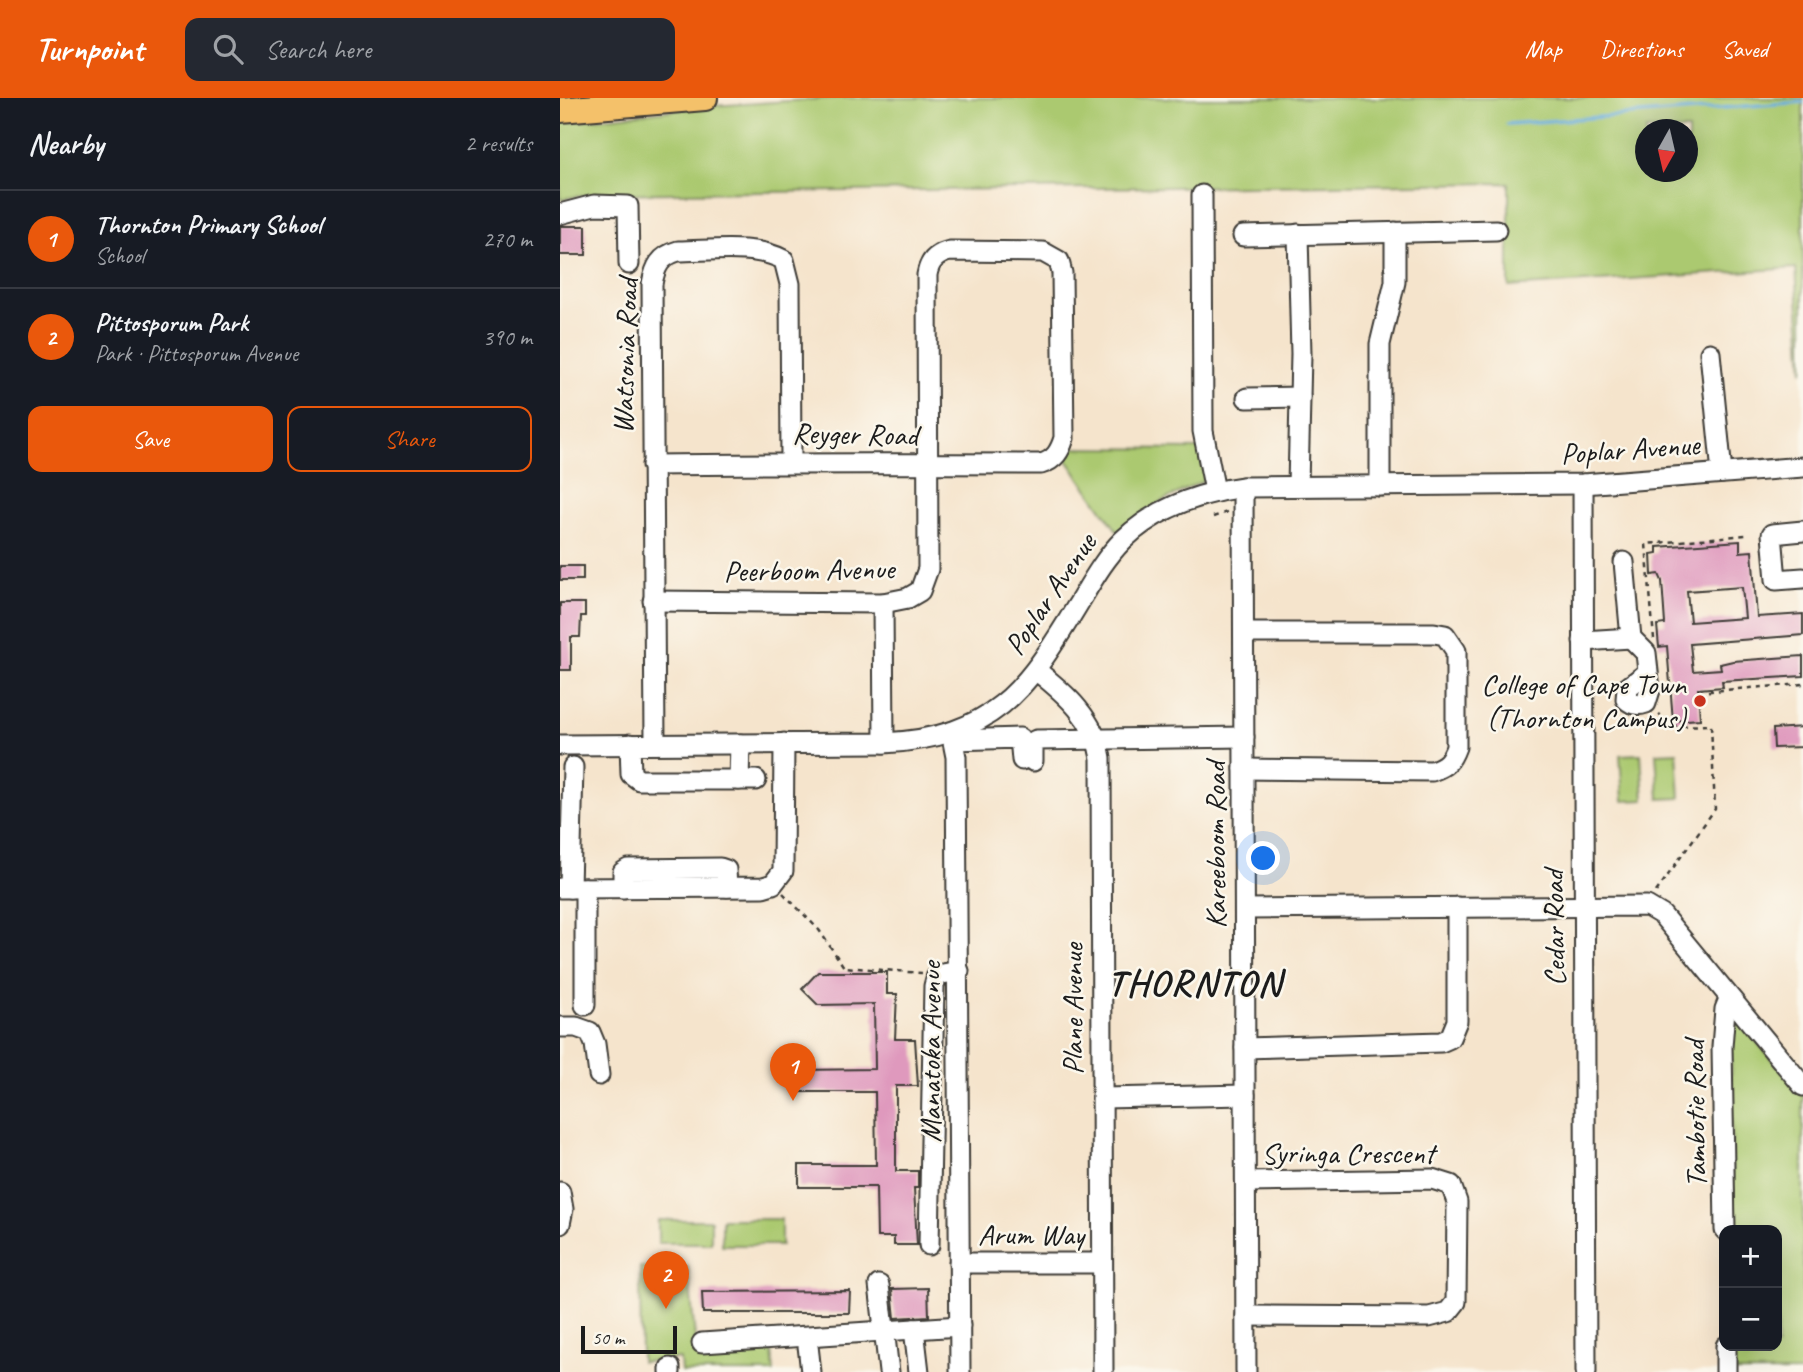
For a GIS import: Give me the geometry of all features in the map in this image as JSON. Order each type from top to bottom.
[{"type":"main road","points":[[560,99],[572,109],[705,98]]},
{"type":"street","points":[[1202,195],[1202,431],[1215,491]]},
{"type":"street","points":[[560,214],[594,205],[628,206],[629,264]]},
{"type":"street","points":[[1243,236],[1496,230]]},
{"type":"street","points":[[1380,486],[1380,344],[1384,317],[1394,291],[1395,232]]},
{"type":"street","points":[[1298,234],[1298,486]]},
{"type":"street","name":"Watsonia Road","points":[[655,744],[652,284],[659,262],[667,254],[678,251],[759,252],[784,260],[789,270],[790,284],[791,463]]},
{"type":"street","name":"Peerboom Avenue","points":[[653,601],[883,603],[908,598],[920,591],[925,580],[928,464],[927,275],[934,258],[950,251],[1043,252],[1059,261],[1062,273],[1064,438],[1056,456]]},
{"type":"street","points":[[1710,353],[1722,473]]},
{"type":"street","points":[[1247,398],[1300,397]]},
{"type":"street","name":"Reyger Road","points":[[652,465],[1041,464],[1056,456]]},
{"type":"street","name":"Poplar Avenue","points":[[560,745],[884,743],[953,736],[997,708],[1037,671],[1098,570],[1123,540],[1166,510],[1215,491],[1243,486],[1583,484],[1803,467]]},
{"type":"street","name":"Cedar Road","points":[[1583,484],[1586,1372]]},
{"type":"street","name":"Kareeboom Road","points":[[1243,486],[1247,1372]]},
{"type":"street","points":[[1803,531],[1772,534],[1776,580],[1803,578]]},
{"type":"street","points":[[1624,562],[1638,644],[1650,690],[1646,703]]},
{"type":"street","points":[[883,603],[884,743]]},
{"type":"street","points":[[1244,633],[1445,635],[1456,651],[1456,747],[1452,759],[1432,771],[1244,769]]},
{"type":"street","points":[[1583,641],[1638,644]]},
{"type":"street","name":"Plane Avenue","points":[[1037,671],[1082,713],[1096,738],[1101,758],[1103,1372]]},
{"type":"street","points":[[953,736],[1020,738],[1027,760],[1032,742],[1036,740],[1244,737]]},
{"type":"street","name":"Manatoka Avenue","points":[[953,736],[959,971],[960,1372]]},
{"type":"street","points":[[572,888],[763,887],[773,884],[783,871],[784,743]]},
{"type":"street","points":[[630,744],[631,774],[639,780],[748,780],[740,744]]},
{"type":"street","points":[[573,768],[572,888],[586,1005]]},
{"type":"street","points":[[1245,909],[1640,905],[1654,909],[1803,1086]]},
{"type":"street","points":[[1245,1048],[1441,1042],[1450,1038],[1457,1021],[1457,907]]},
{"type":"street","points":[[929,1245],[934,986],[937,975],[959,971]]},
{"type":"street","name":"Tambotie Road","points":[[1726,1225],[1723,1047],[1724,1014],[1729,999]]},
{"type":"street","points":[[560,1027],[576,1027],[590,1032],[595,1044],[599,1075]]},
{"type":"street","points":[[1102,1098],[1245,1095]]},
{"type":"street","name":"Syringa Crescent","points":[[1246,1182],[1441,1180],[1451,1185],[1457,1202],[1455,1302],[1448,1312],[1429,1317],[1246,1316]]},
{"type":"street","points":[[560,1192],[563,1209],[560,1224]]},
{"type":"street","name":"Arum Way","points":[[959,1264],[1102,1263]]},
{"type":"street","points":[[878,1285],[889,1372]]},
{"type":"street","points":[[702,1343],[960,1326]]},
{"type":"street","points":[[914,1329],[919,1372]]},
{"type":"street","points":[[807,1337],[811,1372]]},
{"type":"street","points":[[1726,1351],[1726,1372]]},
{"type":"path","points":[[1213,517],[1236,508]]},
{"type":"path","points":[[1638,644],[1654,641],[1646,544],[1746,535]]},
{"type":"path","points":[[1698,692],[1803,684]]},
{"type":"path","points":[[1646,703],[1674,726],[1711,725],[1715,809],[1656,890],[1654,909]]},
{"type":"path","points":[[773,884],[819,930],[844,967],[937,975]]},
{"type":"green space","points":[[837,98],[1803,98],[1803,372],[1796,268],[1509,287],[1509,183],[594,194],[560,199],[560,123],[710,106]]},
{"type":"green space","points":[[1068,448],[1200,449],[1205,480],[1158,503],[1118,532],[1064,456]]},
{"type":"green space","points":[[1677,752],[1680,798],[1659,799],[1656,753]]},
{"type":"green space","points":[[1641,754],[1644,800],[1623,801],[1620,755]]},
{"type":"green space","points":[[1734,1017],[1803,1093],[1803,1372],[1732,1372],[1732,1351],[1782,1351],[1782,1225],[1732,1225],[1731,1021]]},
{"type":"green space","points":[[722,1219],[781,1219],[781,1245],[722,1245]]},
{"type":"green space","points":[[658,1220],[711,1220],[711,1243],[658,1243]]},
{"type":"green space","points":[[640,1267],[688,1267],[697,1357],[772,1351],[774,1372],[681,1372],[680,1359],[641,1362]]},
{"type":"building","points":[[560,226],[586,226],[586,255],[560,255]]},
{"type":"building","points":[[1740,541],[1740,552],[1752,551],[1757,617],[1803,614],[1803,635],[1690,644],[1693,671],[1721,669],[1720,664],[1733,661],[1803,656],[1803,676],[1722,681],[1723,687],[1698,689],[1700,719],[1673,721],[1667,646],[1659,647],[1657,625],[1665,624],[1662,581],[1659,574],[1652,575],[1651,554],[1657,553],[1657,547]],"holes":[[[1742,587],[1745,618],[1690,622],[1687,591]]]},
{"type":"building","points":[[560,566],[583,566],[583,580],[560,580]]},
{"type":"building","points":[[560,603],[585,603],[580,637],[571,637],[571,670],[560,670]]},
{"type":"building","points":[[1803,727],[1803,747],[1774,748],[1773,729]]},
{"type":"building","points":[[818,972],[887,972],[887,994],[897,994],[895,1039],[915,1039],[918,1086],[896,1086],[896,1171],[918,1171],[918,1188],[914,1188],[917,1245],[894,1245],[894,1237],[877,1237],[876,1187],[799,1187],[799,1165],[876,1165],[875,1092],[799,1092],[799,1070],[875,1069],[874,1004],[818,1005],[802,989]]},
{"type":"building","points":[[928,1288],[929,1316],[895,1318],[892,1289]]},
{"type":"building","points":[[850,1291],[849,1313],[703,1313],[702,1292]]},
{"type":"waterway","points":[[1507,124],[1803,102]]},
{"type":"place","name":"College of Cape Town (Thornton Campus)","points":[[1700,701]]},
{"type":"place","name":"Thornton Primary School","points":[[793,1101]]},
{"type":"place","name":"Pittosporum Park","points":[[666,1309]]},
{"type":"district","name":"THORNTON","points":[[1195,982]]}]
